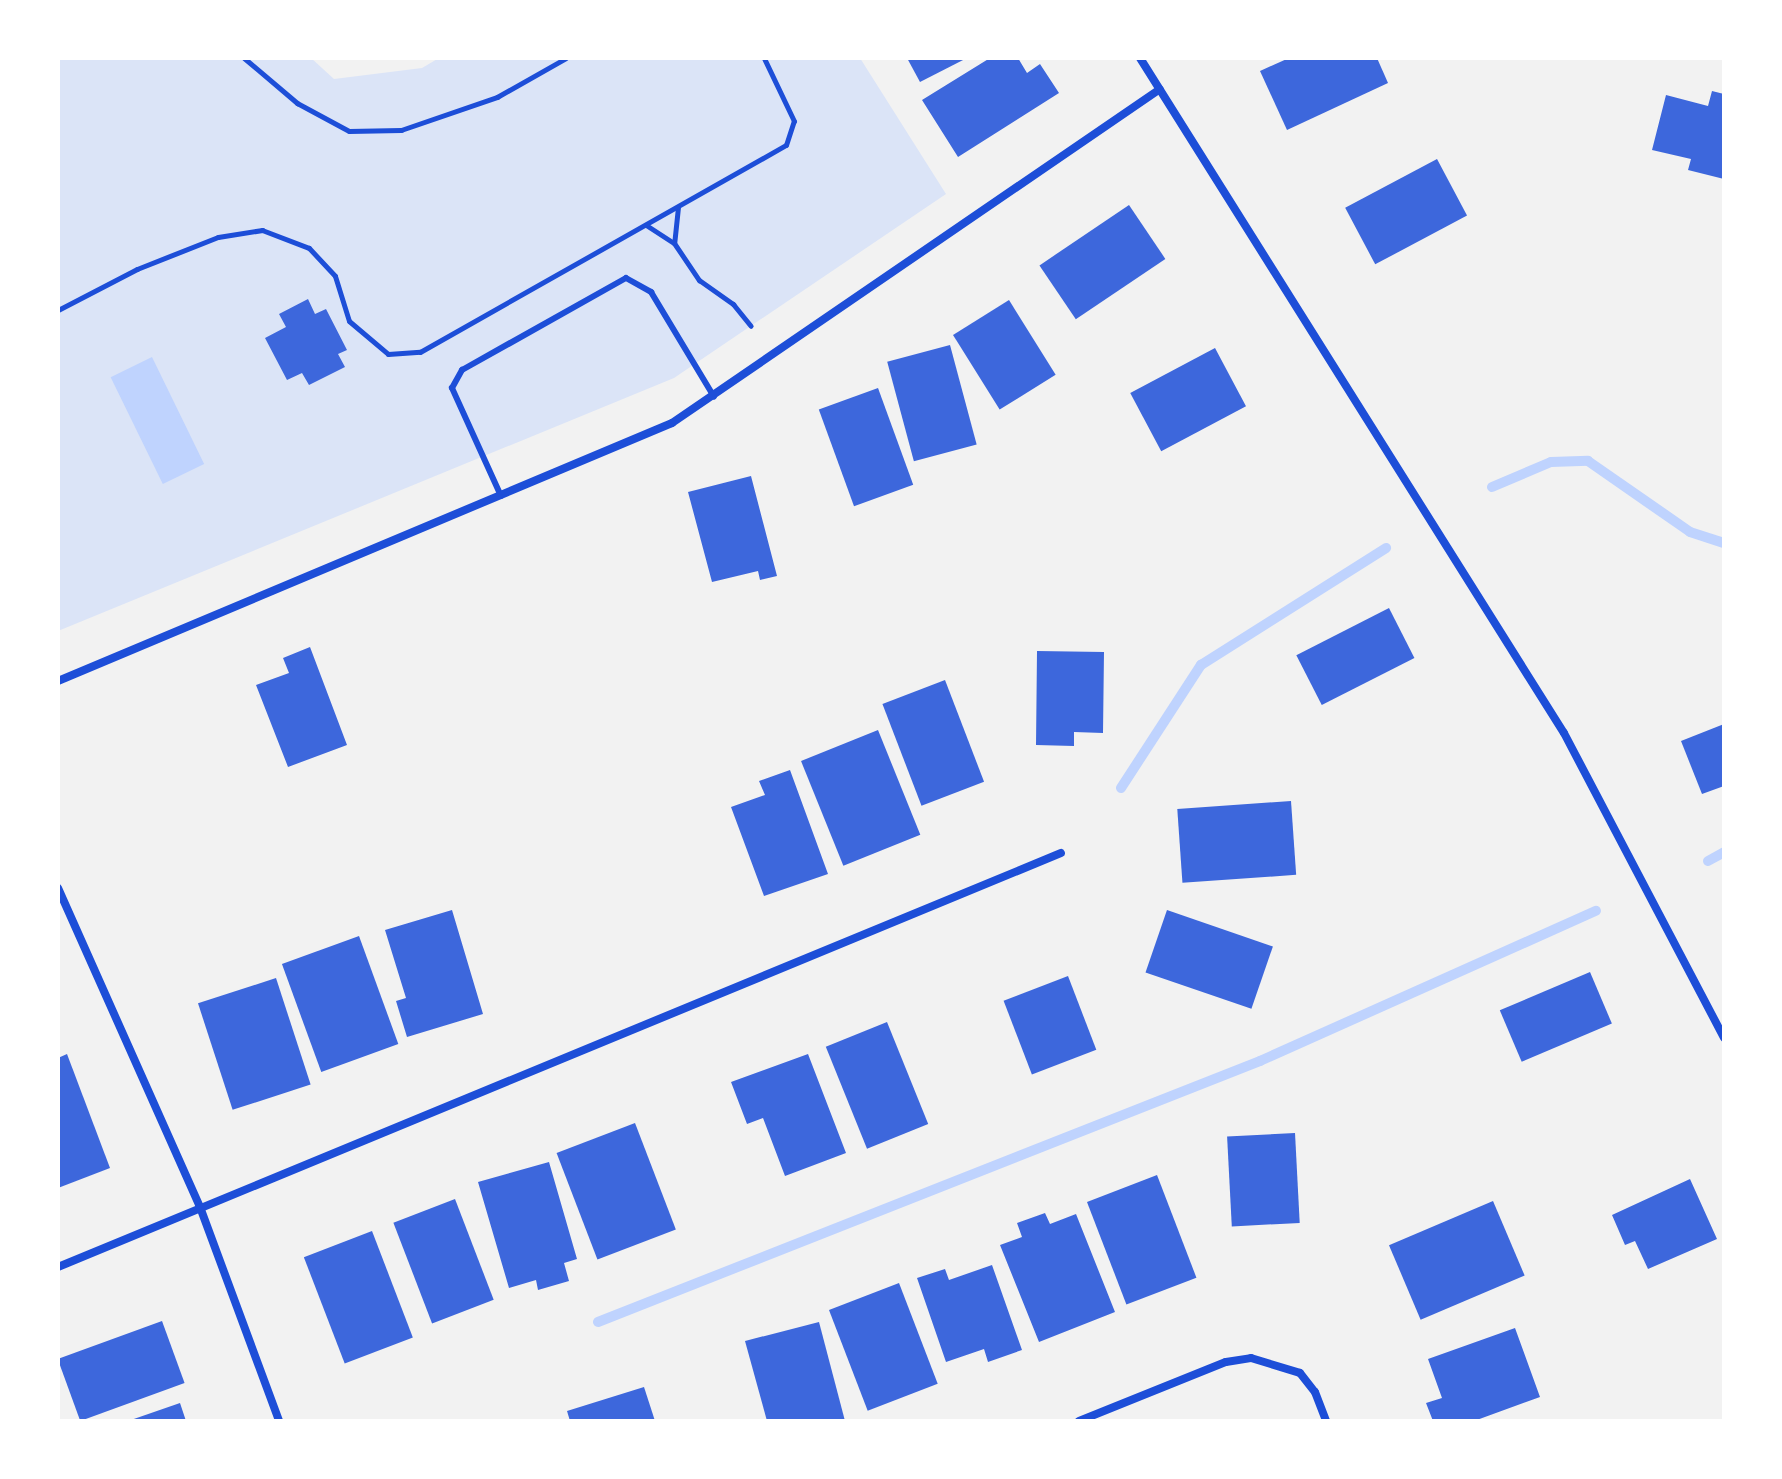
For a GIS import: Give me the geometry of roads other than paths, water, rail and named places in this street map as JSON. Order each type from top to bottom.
[{"type":"street","points":[[1140,58],[1564,733],[1724,1038]]},
{"type":"street","points":[[58,681],[636,440],[714,397],[1160,89]]},
{"type":"street","points":[[58,1267],[1061,853]]},
{"type":"street","points":[[58,888],[200,1207],[279,1421]]},
{"type":"street","points":[[1079,1421],[1226,1362],[1251,1358],[1277,1362],[1300,1373],[1315,1392],[1326,1421]]},
{"type":"lane","points":[[501,496],[452,388],[462,370],[626,278],[651,292],[714,397]]},
{"type":"water","points":[[152,357],[204,464],[163,484],[111,377]]},
{"type":"waterway","points":[[1492,487],[1551,462],[1588,461],[1690,532],[1724,543]]},
{"type":"waterway","points":[[1121,788],[1201,665],[1386,548]]},
{"type":"waterway","points":[[1708,861],[1724,852]]},
{"type":"waterway","points":[[598,1322],[1260,1061],[1596,911]]}]
